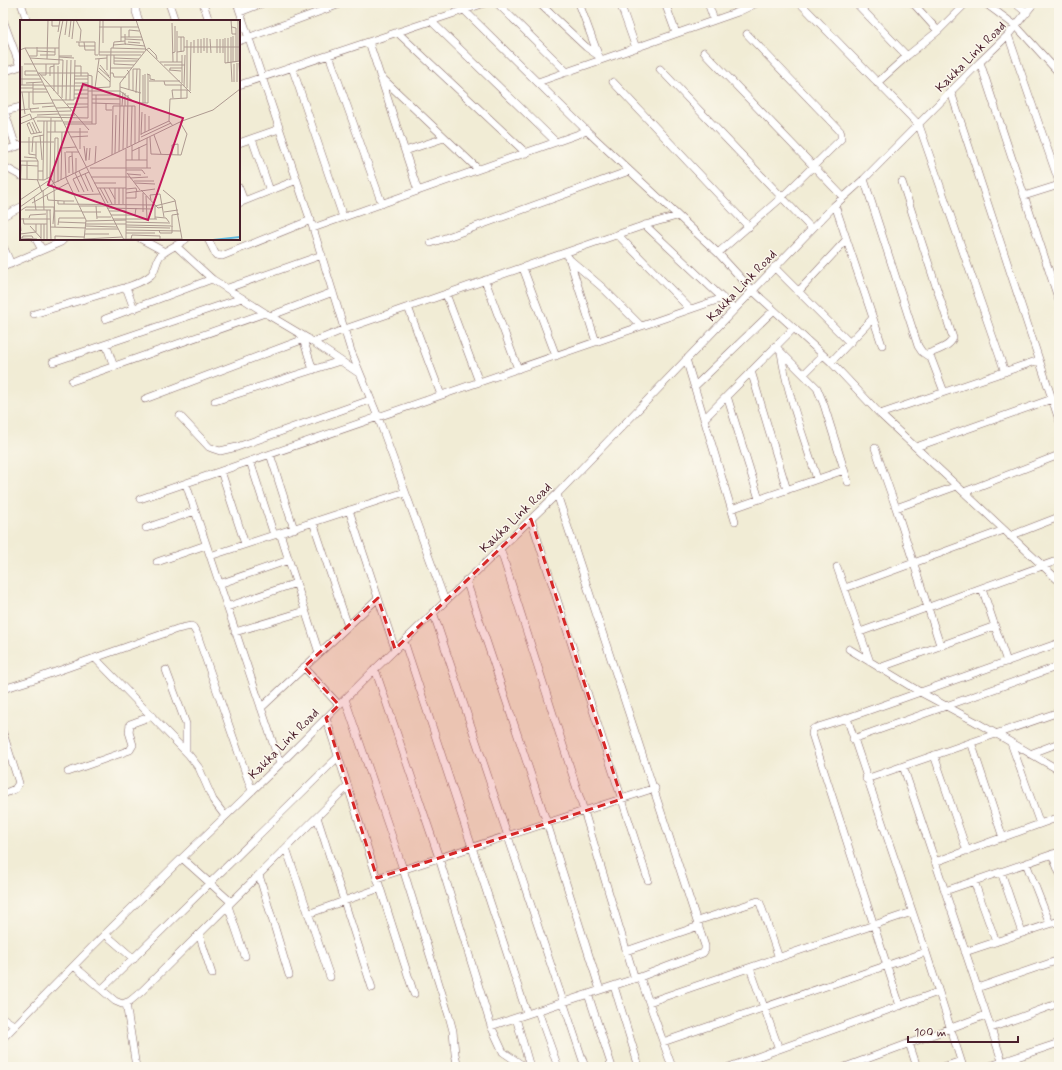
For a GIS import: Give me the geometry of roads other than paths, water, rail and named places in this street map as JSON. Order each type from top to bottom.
[{"type":"street","points":[[21,3],[27,20]]},
{"type":"street","points":[[136,3],[136,12],[139,20]]},
{"type":"street","points":[[169,3],[175,20]]},
{"type":"street","points":[[203,3],[209,20]]},
{"type":"street","points":[[237,3],[311,220],[360,374],[378,417],[445,601]]},
{"type":"street","points":[[240,12],[263,3]]},
{"type":"street","points":[[240,41],[343,3]]},
{"type":"street","points":[[457,3],[586,131],[718,253],[752,290],[823,354],[880,414],[1059,581]]},
{"type":"street","points":[[240,85],[485,3]]},
{"type":"street","points":[[498,3],[567,72]]},
{"type":"street","points":[[539,3],[600,59]]},
{"type":"street","points":[[579,3],[600,59]]},
{"type":"street","points":[[620,3],[636,48]]},
{"type":"street","points":[[665,3],[676,33]]},
{"type":"street","points":[[708,3],[714,20]]},
{"type":"street","points":[[538,82],[600,59],[738,12],[757,3]]},
{"type":"street","points":[[800,3],[919,125],[1005,372]]},
{"type":"street","points":[[856,3],[907,56]]},
{"type":"street","points":[[913,3],[938,31]]},
{"type":"street","points":[[877,83],[938,31],[966,3]]},
{"type":"street","points":[[985,3],[1016,26],[1059,73]]},
{"type":"street","points":[[1015,3],[1027,13]]},
{"type":"street","name":"Kakka Link Road","points":[[3,1038],[182,858],[280,764],[433,612],[557,494],[774,267],[843,197],[864,179],[919,125],[1008,35],[1034,3]]},
{"type":"street","points":[[3,20],[5,29],[20,66],[3,72]]},
{"type":"street","points":[[431,21],[556,142]]},
{"type":"street","points":[[397,32],[526,153]]},
{"type":"street","points":[[718,253],[781,198],[841,139],[841,133],[747,34]]},
{"type":"street","points":[[1008,35],[1059,182]]},
{"type":"street","points":[[369,42],[418,191]]},
{"type":"street","points":[[704,52],[843,197]]},
{"type":"street","points":[[329,55],[382,204]]},
{"type":"street","points":[[980,62],[1059,301]]},
{"type":"street","points":[[292,67],[343,217]]},
{"type":"street","points":[[660,69],[812,229]]},
{"type":"street","points":[[379,75],[478,169]]},
{"type":"street","points":[[613,82],[749,227]]},
{"type":"street","points":[[951,92],[1059,420]]},
{"type":"street","points":[[3,151],[18,146],[4,109],[20,107]]},
{"type":"street","points":[[240,143],[280,129]]},
{"type":"street","points":[[313,228],[586,131]]},
{"type":"street","points":[[252,138],[270,191]]},
{"type":"street","points":[[405,151],[444,138]]},
{"type":"street","points":[[3,166],[20,175]]},
{"type":"street","points":[[431,243],[629,171]]},
{"type":"street","points":[[864,179],[918,346],[922,352],[927,354],[932,360],[944,392]]},
{"type":"street","points":[[241,202],[297,180]]},
{"type":"street","points":[[902,182],[953,338],[948,345],[927,354]]},
{"type":"street","points":[[1024,196],[1059,185]]},
{"type":"street","points":[[834,206],[882,345]]},
{"type":"street","points":[[3,216],[20,208]]},
{"type":"street","points":[[145,400],[308,340],[345,329],[485,280],[568,255],[618,235],[677,216]]},
{"type":"street","points":[[208,240],[216,255],[222,256],[311,220]]},
{"type":"street","points":[[645,226],[734,309]]},
{"type":"street","points":[[618,235],[690,309]]},
{"type":"street","points":[[37,240],[42,250]]},
{"type":"street","points":[[3,267],[63,240]]},
{"type":"street","points":[[144,240],[165,252]]},
{"type":"street","points":[[34,314],[126,287],[151,275],[160,256],[185,240]]},
{"type":"street","points":[[798,292],[846,240]]},
{"type":"street","points":[[3,246],[10,264]]},
{"type":"street","points":[[176,246],[212,279],[360,374]]},
{"type":"street","points":[[228,288],[322,255]]},
{"type":"street","points":[[568,255],[641,326]]},
{"type":"street","points":[[568,255],[596,342]]},
{"type":"street","points":[[774,267],[850,343]]},
{"type":"street","points":[[523,268],[556,356]]},
{"type":"street","points":[[105,319],[212,279]]},
{"type":"street","points":[[485,280],[518,369]]},
{"type":"street","points":[[126,287],[134,309]]},
{"type":"street","points":[[72,381],[333,292]]},
{"type":"street","points":[[446,294],[479,382]]},
{"type":"street","points":[[53,362],[242,298]]},
{"type":"street","points":[[140,499],[723,298]]},
{"type":"street","points":[[408,307],[441,395]]},
{"type":"street","points":[[694,387],[774,310]]},
{"type":"street","points":[[831,362],[872,319]]},
{"type":"street","points":[[704,419],[751,371],[778,349],[794,328]]},
{"type":"street","points":[[308,340],[313,370]]},
{"type":"street","points":[[106,344],[114,367]]},
{"type":"street","points":[[778,349],[815,384],[820,394],[848,482]]},
{"type":"street","points":[[778,349],[787,385],[817,479]]},
{"type":"street","points":[[804,374],[823,354]]},
{"type":"street","points":[[686,360],[735,521]]},
{"type":"street","points":[[880,414],[1039,360]]},
{"type":"street","points":[[214,401],[340,361]]},
{"type":"street","points":[[751,371],[787,490]]},
{"type":"street","points":[[727,396],[759,500]]},
{"type":"street","points":[[916,447],[1052,398]]},
{"type":"street","points":[[180,416],[209,447],[220,451],[370,400]]},
{"type":"street","points":[[875,448],[896,508],[940,646]]},
{"type":"street","points":[[270,454],[294,528]]},
{"type":"street","points":[[964,492],[1059,455]]},
{"type":"street","points":[[250,461],[277,534],[289,560],[319,653]]},
{"type":"street","points":[[731,509],[844,470]]},
{"type":"street","points":[[221,471],[245,544]]},
{"type":"street","points":[[186,484],[280,764]]},
{"type":"street","points":[[896,508],[957,486]]},
{"type":"street","points":[[210,556],[405,492]]},
{"type":"street","points":[[491,1026],[637,978],[703,953],[705,950],[698,923],[655,788],[557,494]]},
{"type":"street","points":[[349,510],[395,649]]},
{"type":"street","points":[[146,528],[195,511]]},
{"type":"street","points":[[1010,536],[1059,517]]},
{"type":"street","points":[[530,519],[648,880]]},
{"type":"street","points":[[313,522],[348,626]]},
{"type":"street","points":[[845,588],[1004,530]]},
{"type":"street","points":[[157,562],[206,545]]},
{"type":"street","points":[[500,548],[584,811],[626,950],[637,978],[649,1002],[672,1067]]},
{"type":"street","points":[[219,584],[289,560]]},
{"type":"street","points":[[860,632],[1059,560]]},
{"type":"street","points":[[837,567],[870,662]]},
{"type":"street","points":[[466,580],[548,823],[600,990]]},
{"type":"street","points":[[227,607],[296,583]]},
{"type":"street","points":[[982,588],[1007,662]]},
{"type":"street","points":[[261,708],[378,598]]},
{"type":"street","points":[[235,632],[305,611]]},
{"type":"street","points":[[433,612],[585,1067]]},
{"type":"street","points":[[3,688],[35,679],[178,629],[191,626],[193,627],[252,791]]},
{"type":"street","points":[[879,668],[995,626]]},
{"type":"street","points":[[404,641],[527,1014]]},
{"type":"street","points":[[900,1006],[812,734],[813,729],[1059,643]]},
{"type":"street","points":[[849,649],[920,692],[1059,770]]},
{"type":"street","points":[[95,658],[186,751],[195,762],[209,793],[225,816]]},
{"type":"street","points":[[853,739],[1059,666]]},
{"type":"street","points":[[304,667],[339,705]]},
{"type":"street","points":[[375,669],[440,858],[491,1026],[503,1052],[525,1067]]},
{"type":"street","points":[[166,670],[186,724],[186,751]]},
{"type":"street","points":[[345,698],[403,869],[449,1016],[453,1031],[458,1067]]},
{"type":"street","points":[[866,779],[1059,712]]},
{"type":"street","points":[[68,772],[130,750],[133,745],[129,732],[130,724],[152,716]]},
{"type":"street","points":[[326,718],[414,994]]},
{"type":"street","points":[[847,718],[866,779],[926,952],[962,1064],[943,1067]]},
{"type":"street","points":[[3,733],[19,783],[15,789],[3,794]]},
{"type":"street","points":[[971,742],[1003,838]]},
{"type":"street","points":[[1011,743],[1040,824]]},
{"type":"street","points":[[1030,754],[1059,743]]},
{"type":"street","points":[[934,755],[967,851]]},
{"type":"street","points":[[102,989],[338,757]]},
{"type":"street","points":[[903,766],[1003,1064]]},
{"type":"street","points":[[74,966],[115,1001],[122,1004],[126,1003],[142,991],[348,786]]},
{"type":"street","points":[[377,878],[655,788]]},
{"type":"street","points":[[317,817],[372,988]]},
{"type":"street","points":[[935,862],[1059,817]]},
{"type":"street","points":[[286,848],[330,977]]},
{"type":"street","points":[[945,891],[1056,853],[1059,872]]},
{"type":"street","points":[[182,858],[210,883],[229,904],[245,956]]},
{"type":"street","points":[[1026,863],[1050,924]]},
{"type":"street","points":[[1001,872],[1022,933]]},
{"type":"street","points":[[259,875],[289,975]]},
{"type":"street","points":[[974,881],[996,942]]},
{"type":"street","points":[[308,914],[380,888]]},
{"type":"street","points":[[626,950],[758,901],[779,958]]},
{"type":"street","points":[[649,1002],[912,912]]},
{"type":"street","points":[[965,952],[1059,921]]},
{"type":"street","points":[[105,934],[134,959]]},
{"type":"street","points":[[199,934],[212,974]]},
{"type":"street","points":[[663,1042],[926,952]]},
{"type":"street","points":[[977,988],[1059,960]]},
{"type":"street","points":[[750,968],[779,1049]]},
{"type":"street","points":[[614,986],[639,1067]]},
{"type":"street","points":[[729,1067],[938,992]]},
{"type":"street","points":[[588,994],[612,1067]]},
{"type":"street","points":[[126,1003],[136,1067]]},
{"type":"street","points":[[990,1028],[1059,1003]]},
{"type":"street","points":[[538,1011],[558,1067]]},
{"type":"street","points":[[845,1067],[986,1015]]},
{"type":"street","points":[[3,1018],[15,1026]]},
{"type":"street","points":[[516,1018],[530,1067]]},
{"type":"street","points":[[909,1043],[916,1067]]},
{"type":"street","points":[[987,1067],[1003,1064],[1059,1043]]}]
